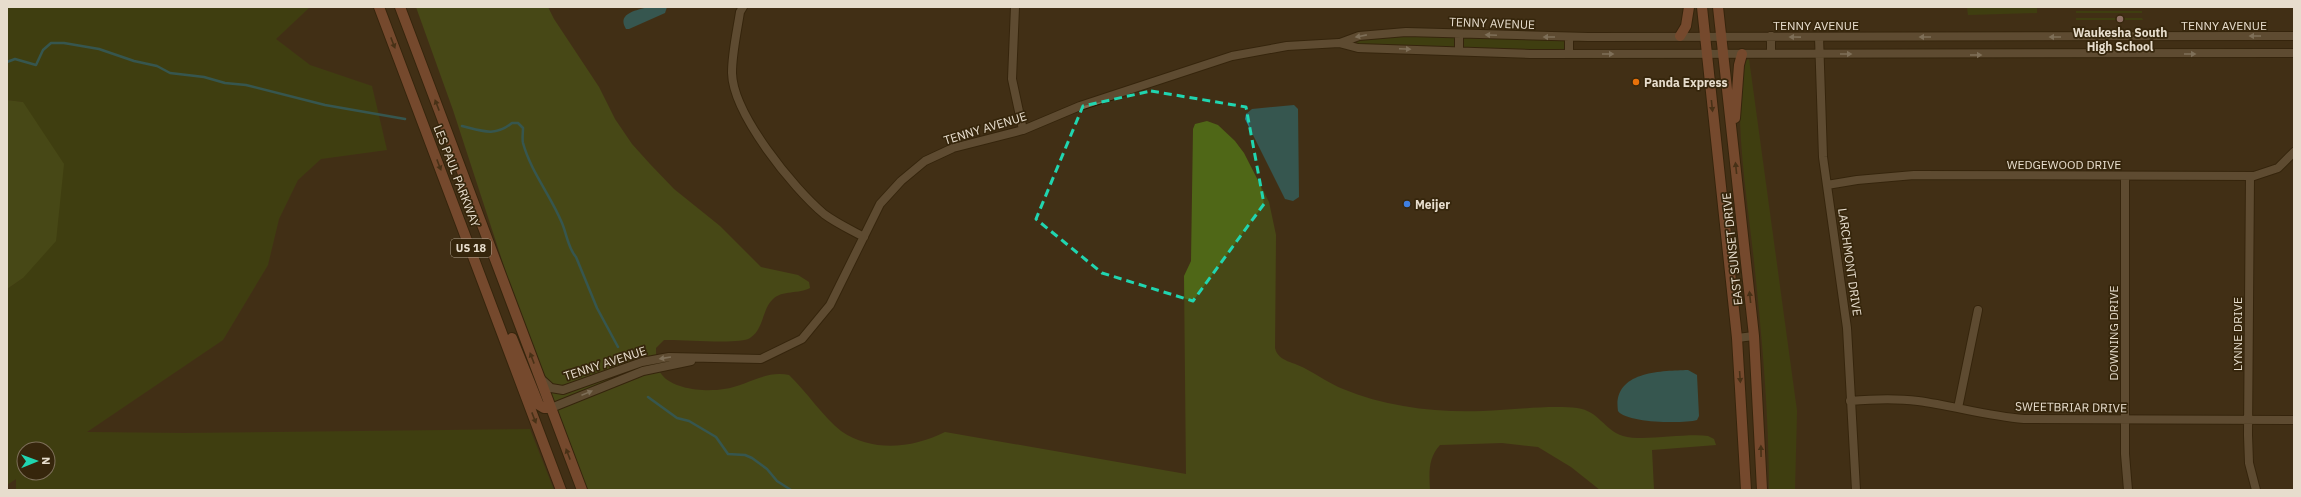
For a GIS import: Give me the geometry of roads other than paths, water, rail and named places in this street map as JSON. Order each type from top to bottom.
[{"type":"main road","name":"LES PAUL PARKWAY","points":[[379,7],[561,490]]},
{"type":"main road","name":"LES PAUL PARKWAY","points":[[400,7],[582,490]]},
{"type":"main road","points":[[1680,36],[1686,26],[1689,7]]},
{"type":"main road","name":"EAST SUNSET DRIVE","points":[[1702,7],[1737,338],[1746,490]]},
{"type":"main road","name":"EAST SUNSET DRIVE","points":[[1718,7],[1754,336],[1762,490]]},
{"type":"main road","points":[[1732,132],[1739,65],[1742,54]]},
{"type":"main road","points":[[470,247],[494,294],[539,405],[544,408],[551,408]]},
{"type":"street","points":[[743,7],[740,12],[732,74],[742,109],[765,147],[793,182],[825,214],[864,237]]},
{"type":"street","points":[[1015,7],[1013,13],[1012,79],[1023,130]]},
{"type":"street","name":"TENNY AVENUE","points":[[1339,44],[1359,36],[1382,33],[1569,37],[2294,36]]},
{"type":"street","points":[[1459,34],[1459,51]]},
{"type":"street","points":[[1771,36],[1771,54]]},
{"type":"street","points":[[1569,37],[1569,54]]},
{"type":"street","name":"LARCHMONT DRIVE","points":[[1819,37],[1821,128],[1846,328],[1856,490]]},
{"type":"street","name":"TENNY AVENUE","points":[[540,378],[551,388],[563,390],[642,362],[669,357],[761,359],[802,339],[830,305],[880,204],[901,181],[925,161],[953,148],[1023,130],[1080,106],[1221,59],[1266,49],[1339,44],[1358,48],[1569,54],[2294,53]]},
{"type":"street","name":"WEDGEWOOD DRIVE","points":[[1827,185],[1857,180],[1902,176],[2250,176],[2278,168],[2294,152]]},
{"type":"street","name":"DOWNING DRIVE","points":[[2125,176],[2125,454],[2128,490]]},
{"type":"street","name":"LYNNE DRIVE","points":[[2250,176],[2249,463],[2256,490]]},
{"type":"street","points":[[1958,408],[1978,310]]},
{"type":"street","points":[[1737,338],[1754,336]]},
{"type":"street","name":"TENNY AVENUE","points":[[551,408],[642,371],[704,358]]},
{"type":"street","name":"SWEETBRIAR DRIVE","points":[[1850,401],[1903,400],[1958,408],[1992,416],[2024,420],[2294,420]]},
{"type":"water","points":[[648,7],[667,7],[665,13],[626,29],[624,19],[626,16],[634,11]]},
{"type":"water","points":[[1294,105],[1298,109],[1299,197],[1293,201],[1285,199],[1245,119],[1246,114],[1252,109]]},
{"type":"water","points":[[1688,370],[1697,375],[1699,416],[1697,420],[1655,422],[1632,418],[1623,415],[1618,411],[1618,398],[1623,388],[1630,381],[1652,373]]},
{"type":"waterway","points":[[7,62],[15,59],[36,65],[43,50],[51,43],[64,43],[99,49],[134,61],[157,66],[170,73],[204,77],[225,83],[246,85],[325,105],[405,119]]},
{"type":"waterway","points":[[462,126],[488,132],[500,130],[512,123],[518,123],[523,128],[523,143],[531,164],[557,213],[564,228],[569,245],[576,257],[597,308],[618,347]]},
{"type":"waterway","points":[[648,397],[677,418],[689,421],[716,437],[728,454],[745,455],[752,458],[767,469],[777,481],[791,490]]},
{"type":"place","name":"Waukesha South High School","points":[[2120,19]]},
{"type":"place","name":"Panda Express","points":[[1636,82]]},
{"type":"place","name":"Meijer","points":[[1407,204]]}]
